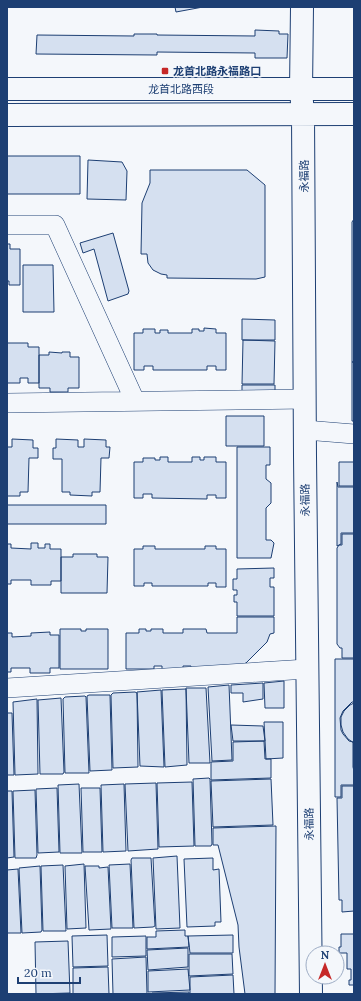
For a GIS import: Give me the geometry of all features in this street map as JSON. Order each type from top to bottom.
[{"type":"street","name":"永福路","points":[[302,7],[311,994]]},
{"type":"street","name":"龙首北路西段","points":[[7,89],[354,89]]},
{"type":"street","points":[[7,115],[354,114]]},
{"type":"street","points":[[7,225],[56,225],[136,401]]},
{"type":"street","points":[[7,403],[305,399]]},
{"type":"street","points":[[305,430],[354,434]]},
{"type":"street","points":[[7,688],[307,669]]},
{"type":"building","points":[[175,7],[203,7],[176,12]]},
{"type":"building","points":[[255,30],[279,31],[279,34],[288,34],[287,58],[255,58],[255,53],[157,52],[157,55],[36,54],[37,35],[134,36],[134,34],[157,34],[255,36]]},
{"type":"building","points":[[7,156],[80,156],[80,194],[7,194]]},
{"type":"building","points":[[88,160],[122,162],[127,171],[126,200],[87,199]]},
{"type":"building","points":[[150,170],[247,170],[265,185],[265,277],[256,279],[167,278],[167,275],[153,270],[148,263],[147,254],[141,254],[142,203],[150,183]]},
{"type":"building","points":[[354,219],[354,362],[352,362],[352,222]]},
{"type":"building","points":[[113,233],[129,291],[128,294],[108,301],[94,249],[83,253],[80,243]]},
{"type":"building","points":[[7,244],[10,244],[10,249],[20,249],[20,285],[9,285],[9,281],[7,281]]},
{"type":"building","points":[[23,265],[53,265],[54,312],[23,312]]},
{"type":"building","points":[[242,319],[275,320],[275,340],[242,340]]},
{"type":"building","points":[[204,328],[216,329],[216,333],[226,333],[226,370],[216,370],[216,366],[207,366],[207,370],[153,370],[153,366],[144,366],[144,370],[134,370],[134,333],[143,333],[143,329],[155,329],[155,333],[160,333],[160,330],[168,330],[168,333],[192,333],[192,329],[204,331]]},
{"type":"building","points":[[243,340],[275,341],[274,384],[242,384]]},
{"type":"building","points":[[7,343],[28,343],[28,347],[39,347],[39,383],[28,383],[28,378],[20,378],[20,383],[7,383]]},
{"type":"building","points":[[49,352],[70,352],[70,357],[79,357],[79,388],[68,388],[68,392],[50,392],[50,388],[39,388],[39,355],[49,355]]},
{"type":"building","points":[[352,362],[354,362],[354,421],[352,421]]},
{"type":"building","points":[[242,385],[275,385],[275,393],[242,393]]},
{"type":"building","points":[[226,416],[264,416],[264,446],[226,446]]},
{"type":"building","points":[[12,439],[33,440],[33,448],[38,448],[38,458],[29,458],[28,492],[20,492],[20,496],[7,496],[7,447],[12,447]]},
{"type":"building","points":[[56,439],[78,440],[78,447],[84,447],[84,439],[106,440],[106,447],[110,447],[109,458],[101,458],[100,492],[92,492],[92,496],[70,495],[70,492],[62,492],[62,459],[53,459],[53,448],[56,448]]},
{"type":"building","points":[[237,447],[270,447],[270,465],[266,465],[266,479],[271,483],[271,503],[266,508],[266,540],[271,540],[274,543],[271,558],[237,558]]},
{"type":"building","points":[[160,457],[168,457],[168,462],[192,462],[192,457],[200,457],[200,460],[204,460],[204,457],[216,457],[216,462],[226,462],[226,498],[216,498],[216,495],[207,495],[207,499],[152,498],[152,494],[143,494],[143,498],[134,498],[134,462],[143,462],[143,458],[155,458],[155,460],[160,460]]},
{"type":"building","points":[[339,462],[354,462],[354,486],[339,486]]},
{"type":"building","points":[[337,482],[338,487],[354,487],[354,533],[341,533],[341,544],[337,546]]},
{"type":"building","points":[[7,505],[106,505],[106,524],[7,524]]},
{"type":"building","points":[[342,534],[354,534],[354,658],[342,658],[342,648],[340,648],[337,644],[337,548],[339,545],[342,545]]},
{"type":"building","points":[[31,543],[38,543],[38,548],[45,548],[45,544],[50,544],[50,549],[61,549],[61,581],[51,581],[51,585],[31,585],[31,580],[11,580],[11,584],[7,584],[7,544],[11,544],[11,548],[31,549]]},
{"type":"building","points":[[143,546],[155,546],[155,549],[205,549],[205,546],[216,546],[216,549],[226,549],[226,587],[216,587],[216,583],[208,583],[208,586],[152,586],[152,583],[144,583],[144,586],[134,586],[134,549],[143,549]]},
{"type":"building","points":[[73,554],[97,554],[97,557],[108,557],[107,593],[61,593],[61,557],[73,557]]},
{"type":"building","points":[[274,568],[274,578],[270,578],[270,587],[274,587],[274,616],[237,616],[237,602],[234,602],[234,595],[237,595],[237,590],[233,590],[233,579],[237,579],[237,569]]},
{"type":"building","points":[[237,617],[274,617],[274,633],[270,634],[267,642],[246,663],[237,666],[191,669],[191,666],[183,666],[183,669],[162,669],[162,666],[154,666],[154,669],[126,669],[126,633],[139,633],[139,629],[151,631],[151,629],[163,629],[163,633],[183,633],[183,629],[206,629],[207,633],[237,633]]},
{"type":"building","points":[[60,629],[81,629],[81,631],[86,631],[86,629],[108,629],[108,669],[60,669]]},
{"type":"building","points":[[50,632],[50,635],[59,635],[59,668],[50,668],[50,673],[30,673],[30,668],[11,668],[11,672],[7,672],[7,633],[12,633],[12,637],[31,636],[31,633]]},
{"type":"building","points":[[335,659],[354,659],[354,702],[352,702],[343,711],[340,718],[341,730],[343,734],[349,741],[353,742],[354,785],[341,785],[341,797],[335,797]]},
{"type":"building","points":[[284,681],[284,708],[265,708],[264,683]]},
{"type":"building","points":[[263,683],[263,699],[243,702],[243,693],[231,693],[231,685]]},
{"type":"building","points":[[229,685],[232,760],[212,761],[208,687]]},
{"type":"building","points":[[186,688],[206,688],[210,763],[189,763]]},
{"type":"building","points":[[186,689],[187,765],[165,767],[162,690]]},
{"type":"building","points":[[161,690],[164,767],[140,766],[137,692]]},
{"type":"building","points":[[113,693],[137,693],[138,767],[113,768],[111,695]]},
{"type":"building","points":[[110,695],[112,770],[90,771],[87,696]]},
{"type":"building","points":[[85,696],[89,773],[65,773],[63,699],[65,697]]},
{"type":"building","points":[[61,698],[64,772],[63,774],[40,774],[38,700]]},
{"type":"building","points":[[37,699],[38,774],[15,775],[13,702]]},
{"type":"building","points":[[354,703],[354,743],[348,739],[343,732],[341,717],[344,711]]},
{"type":"building","points":[[7,713],[12,713],[14,775],[7,775]]},
{"type":"building","points":[[264,722],[283,722],[283,758],[266,759]]},
{"type":"building","points":[[231,725],[263,726],[265,741],[233,741]]},
{"type":"building","points":[[264,741],[265,759],[271,759],[271,778],[211,780],[211,762],[233,761],[233,742]]},
{"type":"building","points":[[209,778],[212,844],[211,846],[195,846],[193,779]]},
{"type":"building","points":[[271,779],[273,825],[213,827],[211,781]]},
{"type":"building","points":[[192,782],[194,846],[159,847],[157,783]]},
{"type":"building","points":[[156,783],[158,849],[128,851],[125,784]]},
{"type":"building","points":[[79,784],[82,853],[60,853],[58,785]]},
{"type":"building","points":[[124,784],[126,851],[103,852],[101,785]]},
{"type":"building","points":[[342,786],[354,786],[354,911],[342,912],[342,900],[339,900],[337,798],[342,798]]},
{"type":"building","points":[[57,788],[59,852],[38,853],[36,789]]},
{"type":"building","points":[[81,788],[100,788],[102,852],[83,852]]},
{"type":"building","points":[[35,790],[37,855],[36,858],[15,858],[13,791]]},
{"type":"building","points":[[7,791],[12,791],[14,857],[7,858]]},
{"type":"building","points":[[276,826],[275,994],[245,994],[239,947],[238,925],[218,845],[213,845],[213,828]]},
{"type":"building","points":[[177,856],[180,928],[156,929],[153,858]]},
{"type":"building","points":[[132,858],[151,858],[155,926],[153,927],[134,928]]},
{"type":"building","points":[[213,858],[213,870],[219,869],[221,922],[215,922],[215,926],[187,927],[184,859]]},
{"type":"building","points":[[84,864],[86,928],[67,929],[65,866]]},
{"type":"building","points":[[130,864],[133,928],[112,928],[109,865]]},
{"type":"building","points":[[63,865],[66,931],[43,931],[41,866]]},
{"type":"building","points":[[40,866],[42,930],[41,932],[22,933],[19,868]]},
{"type":"building","points":[[85,866],[99,866],[99,868],[108,867],[111,929],[89,930]]},
{"type":"building","points":[[18,869],[21,933],[7,933],[7,870]]},
{"type":"building","points":[[185,930],[185,936],[188,936],[189,947],[147,949],[147,937],[156,937],[156,931]]},
{"type":"building","points":[[341,934],[354,934],[354,985],[349,985],[349,980],[351,980],[351,969],[347,969],[347,953],[345,953],[345,945],[341,945]]},
{"type":"building","points":[[107,935],[108,966],[73,967],[72,936]]},
{"type":"building","points":[[233,935],[233,953],[190,953],[188,936]]},
{"type":"building","points":[[146,936],[146,956],[112,957],[112,937]]},
{"type":"building","points":[[68,941],[70,993],[36,994],[35,942]]},
{"type":"building","points":[[188,948],[188,967],[148,970],[147,950]]},
{"type":"building","points":[[189,954],[232,954],[233,974],[189,976]]},
{"type":"building","points":[[146,957],[147,994],[113,994],[112,959]]},
{"type":"building","points":[[108,967],[109,994],[73,994],[73,968]]},
{"type":"building","points":[[188,969],[190,990],[148,992],[148,971]]},
{"type":"building","points":[[233,975],[234,994],[190,994],[190,977]]},
{"type":"building","points":[[189,992],[189,994],[152,994],[152,993]]},
{"type":"place","name":"龙首北路永福路口","points":[[165,71]]}]
